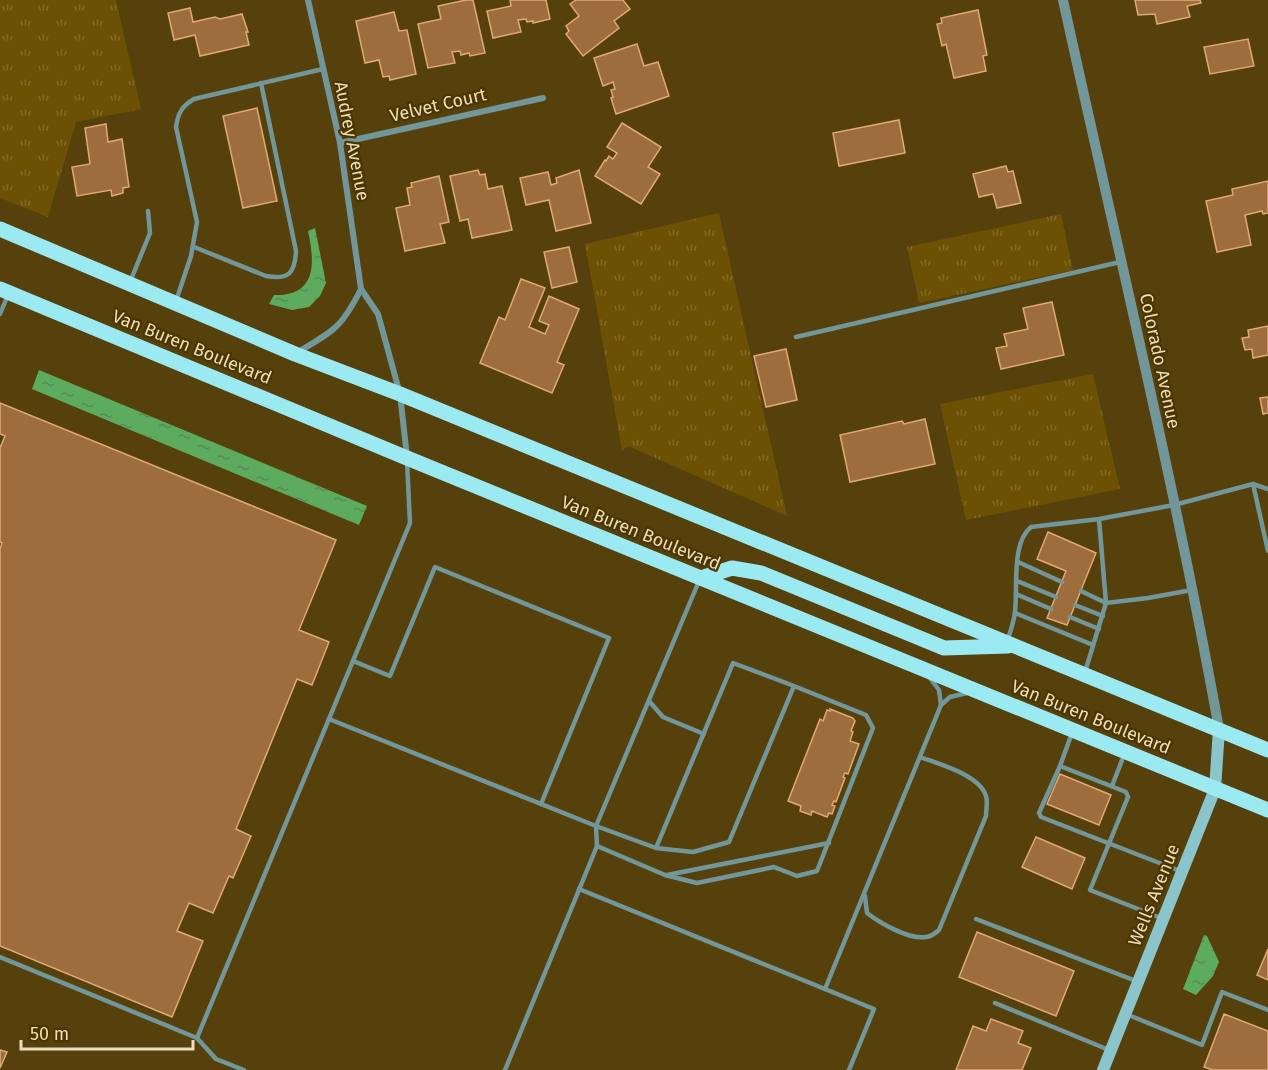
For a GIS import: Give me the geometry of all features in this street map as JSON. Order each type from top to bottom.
[{"type":"main road","name":"Van Buren Boulevard","points":[[0,229],[295,354],[400,394],[1268,750]]},
{"type":"main road","name":"Van Buren Boulevard","points":[[5,291],[1268,810]]},
{"type":"main road","points":[[700,578],[732,568],[761,573],[944,648],[1011,644]]},
{"type":"main road","name":"Wells Avenue","points":[[1103,1070],[1215,789],[1219,729]]},
{"type":"street","name":"Audrey Avenue","points":[[308,0],[340,143],[362,289],[378,314],[400,394],[407,458]]},
{"type":"street","name":"Colorado Avenue","points":[[1063,0],[1123,262],[1219,729]]},
{"type":"street","name":"Velvet Court","points":[[340,143],[543,98]]},
{"type":"street","points":[[295,354],[331,333],[342,323],[362,289]]},
{"type":"lane","points":[[175,304],[194,247],[197,222],[176,127],[178,114],[194,99],[323,69]]},
{"type":"lane","points":[[194,247],[279,279],[292,271],[296,263],[296,251],[261,83]]},
{"type":"lane","points":[[129,284],[150,233],[147,211]]},
{"type":"lane","points":[[796,337],[1123,262]]},
{"type":"lane","points":[[0,314],[5,291]]},
{"type":"lane","points":[[197,1038],[410,523],[407,458]]},
{"type":"lane","points":[[1253,484],[1268,551]]},
{"type":"lane","points":[[1011,644],[1015,613],[1018,544],[1030,526],[1099,519],[1174,505],[1253,484],[1268,489]]},
{"type":"lane","points":[[1084,674],[1106,603],[1099,519]]},
{"type":"lane","points":[[1018,562],[1062,582]]},
{"type":"lane","points":[[353,662],[390,676],[435,567],[609,638],[541,804]]},
{"type":"lane","points":[[505,1070],[597,846],[596,826],[700,578]]},
{"type":"lane","points":[[1017,581],[1056,597]]},
{"type":"lane","points":[[1081,591],[1106,603],[1192,590]]},
{"type":"lane","points":[[1016,594],[1051,609]]},
{"type":"lane","points":[[1075,605],[1103,616]]},
{"type":"lane","points":[[1015,613],[1094,645]]},
{"type":"lane","points":[[1070,617],[1099,629]]},
{"type":"lane","points":[[597,846],[665,875],[697,883],[774,867],[797,876],[817,870],[873,728],[866,715],[733,663],[656,848]]},
{"type":"lane","points":[[920,668],[936,684],[941,705]]},
{"type":"lane","points":[[329,719],[656,848],[693,852],[729,842],[794,686]]},
{"type":"lane","points":[[825,989],[941,705],[951,697],[976,691]]},
{"type":"lane","points":[[649,701],[663,717],[704,734]]},
{"type":"lane","points":[[1073,730],[1039,813],[1041,817],[1183,872]]},
{"type":"lane","points":[[1112,786],[1125,752]]},
{"type":"lane","points":[[864,893],[867,913],[880,923],[915,937],[928,938],[939,930],[986,816],[986,797],[979,785],[963,774],[920,757]]},
{"type":"lane","points":[[1060,766],[1126,792],[1128,797],[1090,890],[1164,919]]},
{"type":"lane","points":[[665,875],[829,843]]},
{"type":"lane","points":[[579,889],[874,1009],[849,1070]]},
{"type":"lane","points":[[976,920],[1139,982]]},
{"type":"lane","points":[[0,957],[197,1038],[216,1059],[244,1070]]},
{"type":"lane","points":[[1126,1014],[1202,1045],[1222,992],[1268,1010]]},
{"type":"lane","points":[[995,1004],[1111,1050]]},
{"type":"green space","points":[[0,0],[116,0],[141,109],[76,122],[48,217],[0,198]]},
{"type":"green space","points":[[719,213],[787,516],[628,446],[622,451],[585,244]]},
{"type":"green space","points":[[1061,214],[1073,270],[919,303],[907,247]]},
{"type":"green space","points":[[1093,374],[1120,489],[966,520],[940,404]]},
{"type":"water","points":[[315,228],[326,283],[320,296],[309,307],[292,310],[269,304],[274,295],[288,294],[306,284],[312,266],[308,231]]},
{"type":"water","points":[[39,370],[367,506],[359,525],[32,389]]},
{"type":"water","points":[[1204,935],[1207,936],[1219,962],[1213,976],[1196,995],[1183,989]]},
{"type":"building","points":[[473,0],[485,53],[470,56],[469,53],[461,55],[460,51],[452,52],[455,63],[428,68],[418,24],[441,19],[438,6]]},
{"type":"building","points":[[510,0],[546,0],[550,19],[533,23],[533,21],[527,22],[526,19],[518,20],[521,32],[493,38],[487,11],[511,6]]},
{"type":"building","points":[[576,0],[623,0],[630,9],[614,21],[619,28],[583,56],[566,34],[569,31],[566,26],[579,16],[570,4]]},
{"type":"building","points":[[1135,0],[1200,0],[1201,3],[1187,6],[1190,17],[1157,24],[1155,14],[1138,15]]},
{"type":"building","points":[[190,8],[193,22],[242,14],[248,32],[246,32],[249,45],[200,56],[195,35],[174,40],[168,13]]},
{"type":"building","points":[[978,10],[987,55],[983,56],[986,71],[954,78],[946,44],[942,46],[937,24],[942,23],[941,18]]},
{"type":"building","points":[[394,12],[399,31],[407,30],[416,74],[390,80],[389,76],[383,77],[379,60],[365,63],[356,21]]},
{"type":"building","points":[[1248,39],[1254,66],[1210,74],[1204,47]]},
{"type":"building","points":[[637,44],[644,66],[658,62],[669,96],[616,114],[611,98],[613,97],[611,90],[615,89],[613,82],[603,86],[594,58]]},
{"type":"building","points":[[257,108],[277,201],[243,208],[223,116]]},
{"type":"building","points":[[899,120],[905,153],[839,166],[833,133]]},
{"type":"building","points":[[622,123],[661,147],[648,167],[660,174],[641,204],[595,176],[605,160],[609,156],[613,159],[617,153],[607,147]]},
{"type":"building","points":[[106,124],[108,142],[122,139],[129,187],[123,188],[123,193],[112,196],[111,190],[77,196],[72,167],[90,164],[85,128]]},
{"type":"building","points":[[1006,166],[1008,172],[1013,171],[1021,203],[997,208],[993,194],[979,197],[973,174]]},
{"type":"building","points":[[478,170],[480,175],[485,174],[488,189],[502,186],[512,230],[472,238],[468,219],[460,221],[450,176]]},
{"type":"building","points":[[579,170],[591,223],[556,231],[549,200],[526,205],[520,178],[548,172],[551,185],[557,183],[556,178]]},
{"type":"building","points":[[439,176],[449,222],[440,224],[445,243],[405,251],[396,208],[410,205],[407,188],[412,187],[411,183]]},
{"type":"building","points":[[1268,181],[1268,213],[1263,214],[1262,211],[1245,215],[1251,245],[1217,252],[1206,201],[1233,195],[1232,189]]},
{"type":"building","points":[[569,247],[577,282],[552,288],[544,252]]},
{"type":"building","points":[[521,279],[545,288],[529,327],[545,334],[549,325],[539,321],[549,296],[579,309],[557,362],[564,365],[552,393],[480,363],[499,317],[505,320]]},
{"type":"building","points":[[1052,302],[1064,355],[1001,369],[996,348],[1007,346],[1004,334],[1028,329],[1023,308]]},
{"type":"building","points":[[1268,326],[1268,355],[1253,358],[1252,349],[1245,350],[1242,338],[1249,337],[1248,330]]},
{"type":"building","points":[[786,349],[797,400],[766,407],[754,356]]},
{"type":"building","points":[[1268,397],[1268,413],[1263,414],[1260,398]]},
{"type":"building","points":[[0,403],[336,540],[299,630],[329,642],[312,685],[297,679],[236,829],[251,836],[233,878],[229,876],[213,913],[189,903],[177,931],[203,941],[172,1017],[0,946],[0,549],[2,543],[0,542],[0,448],[5,436],[0,434]]},
{"type":"building","points":[[925,419],[935,464],[850,482],[840,435],[902,421],[904,424]]},
{"type":"building","points":[[1048,532],[1096,553],[1067,625],[1047,618],[1066,571],[1037,559]]},
{"type":"building","points":[[830,709],[853,718],[855,721],[850,741],[859,744],[848,774],[845,773],[843,777],[845,778],[836,802],[834,801],[832,805],[835,806],[832,814],[829,813],[827,817],[812,811],[811,815],[800,811],[801,806],[788,801],[820,719],[823,721],[827,710],[830,711]]},
{"type":"building","points":[[1060,774],[1111,795],[1099,825],[1047,804]]},
{"type":"building","points":[[1036,837],[1085,858],[1072,889],[1022,867]]},
{"type":"building","points":[[977,932],[1074,971],[1056,1016],[959,977]]},
{"type":"building","points":[[1268,949],[1268,980],[1257,975]]},
{"type":"building","points":[[1224,1014],[1268,1031],[1268,1070],[1213,1070],[1204,1067]]},
{"type":"building","points":[[991,1019],[1023,1031],[1018,1043],[1031,1048],[1022,1070],[956,1070],[973,1026],[986,1031]]},
{"type":"building","points":[[0,1050],[7,1052],[0,1068]]}]
